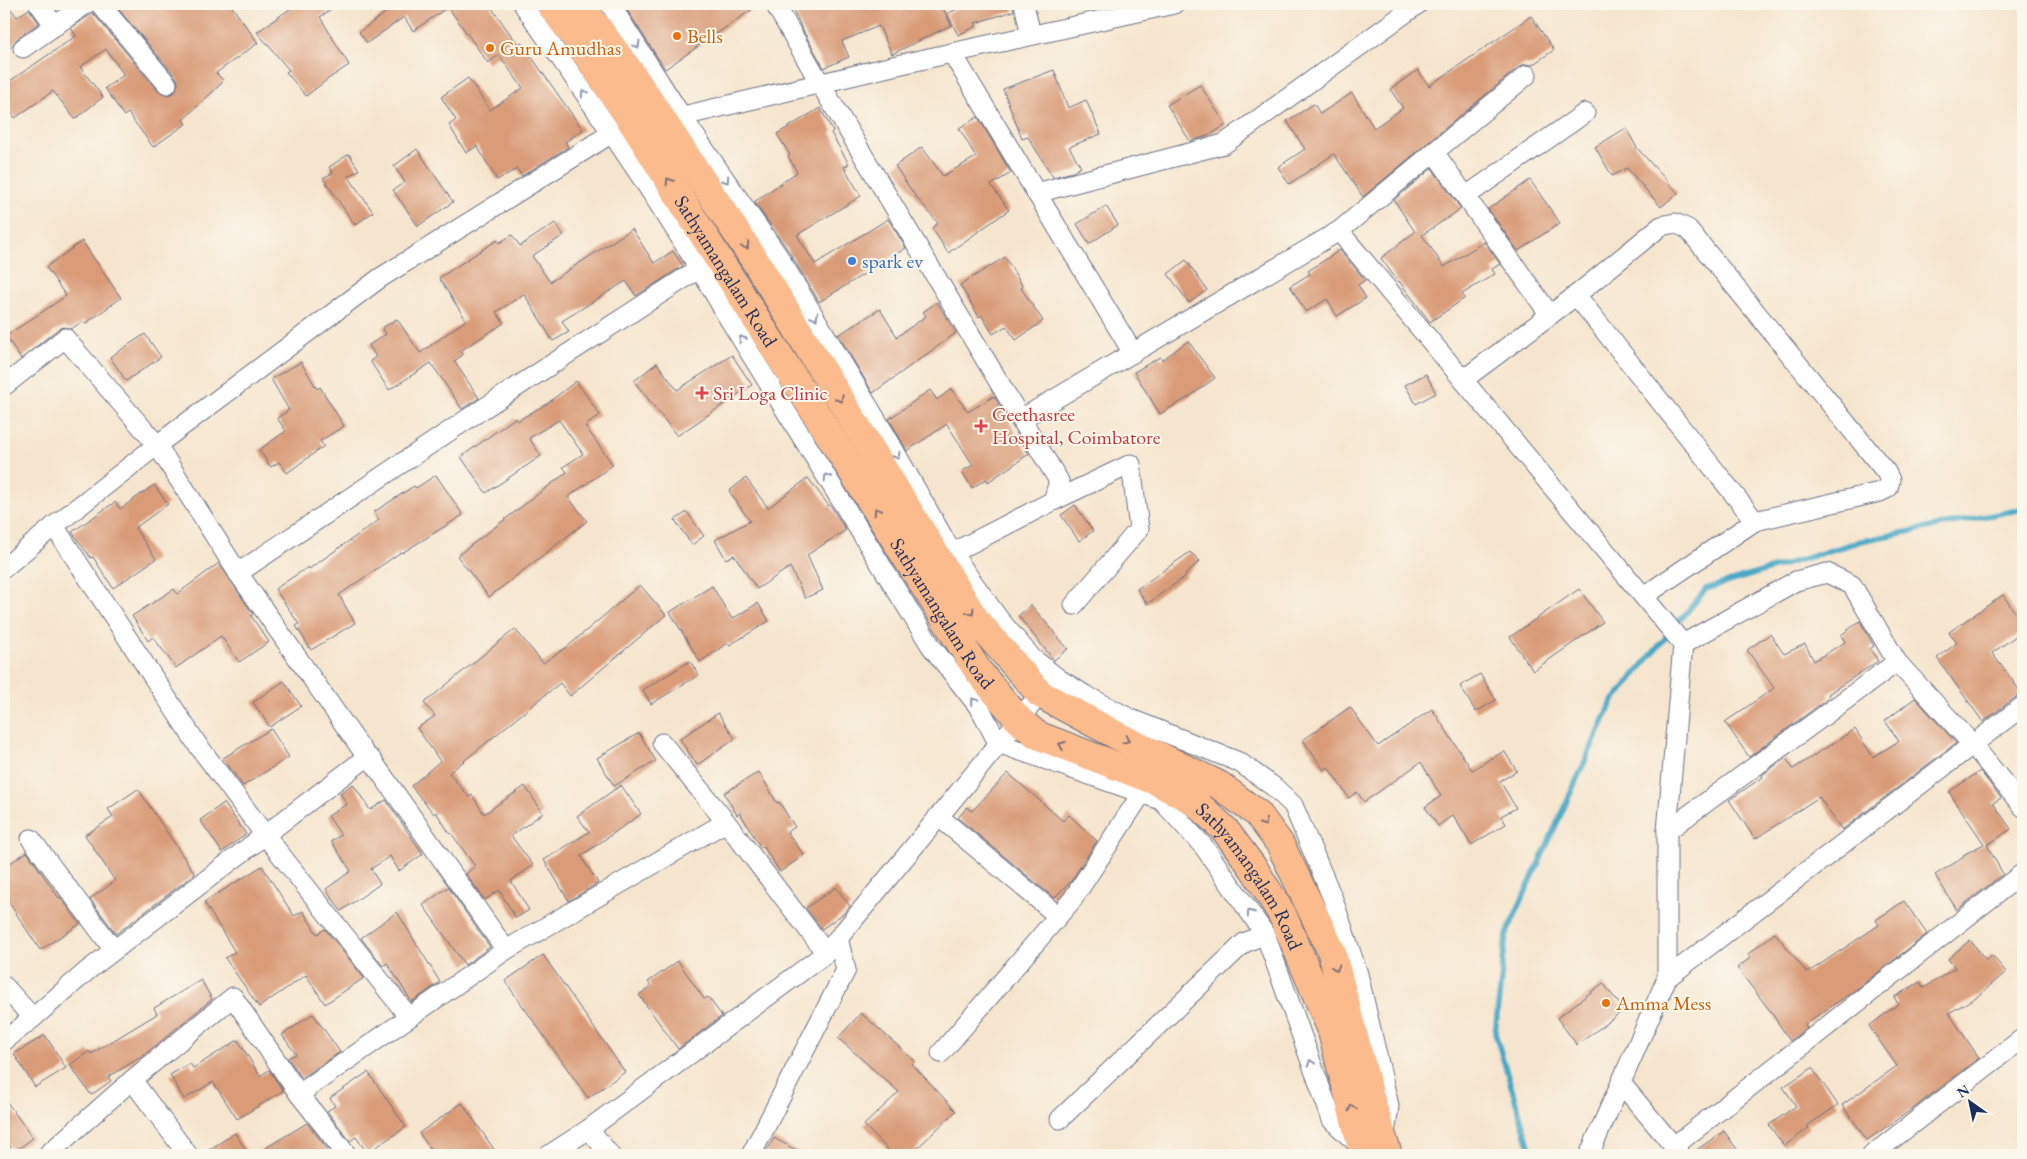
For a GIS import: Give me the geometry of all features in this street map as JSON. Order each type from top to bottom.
[{"type":"highway","name":"Sathyamangalam Road","points":[[550,4],[575,37],[624,131],[978,671],[1019,720],[1037,735],[1158,782],[1194,801],[1225,830],[1254,869],[1282,914],[1331,1028],[1375,1151]]},
{"type":"highway","points":[[580,4],[631,73],[673,119],[756,262],[975,619],[1040,694],[1118,736],[1219,785],[1258,814],[1280,844],[1331,950],[1375,1151]]},
{"type":"street","points":[[39,4],[56,26]]},
{"type":"street","points":[[23,48],[86,4]]},
{"type":"street","points":[[100,4],[167,84]]},
{"type":"street","points":[[523,4],[624,131],[729,319],[931,646],[981,710],[998,743],[1161,800],[1204,847],[1265,934],[1332,1120],[1375,1151],[1389,1106],[1358,974],[1333,899],[1293,805],[1274,787],[1239,762],[1132,719],[1085,695],[1059,679],[1032,658],[999,619],[952,553],[886,436],[778,256],[673,119],[610,4]]},
{"type":"street","points":[[775,4],[1059,481],[1053,501]]},
{"type":"street","points":[[1024,4],[1032,35]]},
{"type":"street","points":[[4,568],[156,445],[380,278],[624,131],[952,53],[1174,4]]},
{"type":"street","points":[[1036,193],[1224,144],[1418,4]]},
{"type":"street","points":[[952,53],[1133,353]]},
{"type":"street","points":[[1021,419],[1339,231],[1527,75]]},
{"type":"street","points":[[1466,196],[1585,113]]},
{"type":"street","points":[[1434,152],[1550,315]]},
{"type":"street","points":[[1463,380],[1576,295],[1661,226],[1675,223],[1688,228],[1886,472],[1890,480],[1888,488],[1880,492],[1755,521],[1644,597]]},
{"type":"street","points":[[1339,231],[1683,643],[1667,831],[1667,978],[1589,1155]]},
{"type":"street","points":[[238,572],[472,416],[700,268]]},
{"type":"street","points":[[1576,295],[1755,521]]},
{"type":"street","points":[[4,386],[65,338],[156,445],[238,572],[367,758],[371,759],[506,950]]},
{"type":"street","points":[[952,553],[1053,501],[1131,464],[1139,529],[1074,605]]},
{"type":"street","points":[[54,526],[197,744],[265,835],[409,1017]]},
{"type":"street","points":[[1683,643],[1796,581],[1826,573],[1852,584],[1897,662],[1973,745],[2023,807]]},
{"type":"street","points":[[1667,831],[1897,662]]},
{"type":"street","points":[[549,1155],[588,1129],[826,953],[1040,694]]},
{"type":"street","points":[[1667,978],[2023,706]]},
{"type":"street","points":[[662,743],[726,822],[826,953]]},
{"type":"street","points":[[4,1041],[87,971],[367,758]]},
{"type":"street","points":[[941,1053],[1072,900],[1142,794]]},
{"type":"street","points":[[938,816],[1058,916]]},
{"type":"street","points":[[299,1094],[506,950],[726,822]]},
{"type":"street","points":[[31,839],[114,950]]},
{"type":"street","points":[[1621,1083],[1678,1151],[2023,873]]},
{"type":"street","points":[[1060,1119],[1244,943],[1265,934]]},
{"type":"street","points":[[751,1155],[846,970],[838,938]]},
{"type":"street","points":[[4,986],[33,1018]]},
{"type":"street","points":[[47,1155],[132,1080],[233,997],[299,1094],[347,1155]]},
{"type":"street","points":[[1872,1155],[2023,1038]]},
{"type":"street","points":[[132,1080],[188,1155]]},
{"type":"street","points":[[588,1129],[610,1155]]},
{"type":"building","points":[[4,4],[7,4],[17,17],[29,9],[39,23],[17,39],[4,52]]},
{"type":"building","points":[[114,4],[230,4],[258,43],[216,73],[224,81],[183,120],[186,124],[153,147],[128,113],[124,116],[105,88],[124,75],[106,49],[80,67],[103,97],[75,119],[53,91],[15,118],[4,102],[4,85],[76,36],[71,28],[93,13],[158,91],[168,95],[175,92],[178,83],[176,77]]},
{"type":"building","points":[[297,4],[339,4],[320,17],[349,65],[306,96],[286,72],[289,70],[257,32]]},
{"type":"building","points":[[395,4],[489,4],[518,45],[521,42],[583,130],[565,142],[568,147],[522,176],[517,169],[497,180],[477,146],[466,153],[449,125],[456,120],[441,97],[468,78],[490,110],[523,88],[499,55],[488,63],[448,7],[413,31],[404,17],[367,43],[359,32]]},
{"type":"building","name":"Bells","points":[[623,4],[760,4],[665,69]]},
{"type":"building","points":[[791,4],[941,4],[951,25],[892,54],[879,26],[842,41],[849,57],[824,68],[801,27]]},
{"type":"building","points":[[967,4],[1013,4],[1014,11],[975,23],[977,26],[958,35],[947,14]]},
{"type":"building","points":[[1531,16],[1554,50],[1532,65],[1520,66],[1363,197],[1334,154],[1289,184],[1278,167],[1305,149],[1287,121],[1314,104],[1320,114],[1352,93],[1374,128],[1403,108],[1390,89],[1418,70],[1429,86]]},
{"type":"building","points":[[1054,70],[1068,108],[1086,100],[1101,134],[1069,147],[1081,167],[1073,172],[1053,177],[1028,137],[1022,139],[1003,89]]},
{"type":"building","points":[[1200,85],[1226,125],[1208,136],[1190,141],[1167,105]]},
{"type":"building","points":[[820,108],[833,131],[831,133],[849,164],[844,167],[861,196],[797,235],[815,264],[888,219],[906,248],[819,302],[788,250],[754,202],[797,172],[788,156],[790,155],[777,134]]},
{"type":"building","points":[[978,117],[1011,173],[991,185],[1009,210],[948,253],[932,228],[938,223],[916,197],[895,166],[922,147],[943,176],[976,157],[959,128]]},
{"type":"building","points":[[1626,128],[1637,148],[1678,193],[1661,207],[1627,168],[1612,176],[1595,147]]},
{"type":"building","points":[[417,149],[453,202],[418,226],[393,190],[405,182],[394,166]]},
{"type":"building","points":[[349,154],[359,170],[348,176],[373,212],[355,225],[323,178],[333,173],[329,167]]},
{"type":"building","points":[[1432,168],[1461,209],[1422,235],[1444,267],[1484,242],[1500,264],[1492,269],[1495,274],[1462,294],[1465,298],[1430,322],[1381,258],[1415,232],[1394,200]]},
{"type":"building","points":[[1530,180],[1560,223],[1518,251],[1488,209]]},
{"type":"building","points":[[1106,206],[1118,225],[1089,244],[1077,224]]},
{"type":"building","points":[[555,223],[564,235],[532,256],[550,282],[632,229],[654,263],[673,251],[683,266],[636,296],[626,281],[562,321],[569,332],[553,341],[524,294],[496,312],[504,323],[460,351],[463,355],[454,361],[479,398],[462,409],[431,363],[389,390],[370,361],[376,357],[369,345],[386,334],[382,328],[397,319],[420,353],[466,320],[439,278],[497,240],[499,243],[512,235],[520,246]]},
{"type":"building","points":[[82,241],[121,298],[85,324],[83,321],[71,329],[64,327],[58,329],[21,359],[6,336],[66,296],[46,267]]},
{"type":"building","points":[[1340,250],[1365,280],[1358,285],[1366,298],[1337,316],[1327,299],[1306,312],[1290,286],[1310,274],[1308,271]]},
{"type":"building","points":[[1005,257],[1023,287],[1021,288],[1043,321],[1016,340],[1006,326],[993,334],[981,315],[979,317],[960,285]]},
{"type":"building","points":[[1186,260],[1207,290],[1189,303],[1168,274]]},
{"type":"building","points":[[937,302],[956,333],[873,393],[838,335],[880,309],[897,337],[926,316],[923,312]]},
{"type":"building","points":[[145,334],[161,357],[126,381],[110,357]]},
{"type":"building","points":[[1188,341],[1215,378],[1189,397],[1160,414],[1134,372],[1160,357],[1162,360]]},
{"type":"building","points":[[732,355],[752,385],[677,436],[634,381],[657,363],[677,390]]},
{"type":"building","points":[[301,362],[317,389],[320,387],[344,426],[320,441],[324,446],[287,473],[279,462],[271,467],[259,450],[286,431],[277,418],[289,410],[271,379]]},
{"type":"building","points":[[1426,374],[1436,393],[1416,404],[1405,385]]},
{"type":"building","points":[[576,381],[600,415],[585,426],[613,465],[568,497],[587,521],[489,597],[457,556],[567,472],[563,467],[583,454],[559,420],[529,438],[541,456],[486,493],[461,457],[515,418],[517,421],[548,403]]},
{"type":"building","points":[[951,389],[968,412],[994,396],[1029,454],[988,482],[986,479],[972,488],[962,471],[973,465],[947,424],[907,451],[889,419],[930,390],[937,400]]},
{"type":"building","points":[[436,475],[463,515],[401,552],[339,595],[355,623],[311,650],[296,626],[299,624],[275,589],[308,567],[309,569],[379,520],[374,512],[414,486],[416,488]]},
{"type":"building","points":[[746,478],[768,508],[808,478],[830,505],[846,530],[807,555],[823,590],[805,598],[790,567],[757,589],[734,555],[726,559],[715,540],[750,521],[729,491]]},
{"type":"building","points":[[154,485],[168,504],[135,528],[156,559],[113,588],[93,557],[91,558],[72,532],[115,502],[120,509]]},
{"type":"building","points":[[1075,505],[1093,531],[1079,541],[1061,515]]},
{"type":"building","points":[[687,512],[704,536],[692,545],[675,520]]},
{"type":"building","points":[[1190,552],[1200,561],[1186,576],[1147,604],[1137,589]]},
{"type":"building","points":[[219,563],[269,642],[239,662],[221,636],[176,668],[153,637],[148,641],[132,616],[174,589],[177,594]]},
{"type":"building","points":[[640,585],[666,615],[570,696],[560,683],[449,773],[469,797],[472,795],[484,814],[525,786],[543,813],[511,836],[533,865],[511,881],[529,910],[516,918],[499,890],[485,900],[466,874],[475,866],[450,834],[436,812],[434,814],[411,786],[440,761],[417,728],[435,716],[424,703],[515,629],[543,663],[567,647]]},
{"type":"building","points":[[712,586],[732,619],[758,603],[769,621],[730,645],[728,643],[700,662],[670,612]]},
{"type":"building","points":[[1579,589],[1603,622],[1533,671],[1510,637]]},
{"type":"building","points":[[2003,595],[2023,624],[2023,631],[1992,653],[2023,695],[2016,697],[1983,722],[1937,658],[1957,643],[1949,632]]},
{"type":"building","points":[[1031,605],[1068,649],[1054,660],[1018,616]]},
{"type":"building","points":[[1860,621],[1874,646],[1870,649],[1878,661],[1828,694],[1830,697],[1749,757],[1725,722],[1774,688],[1747,650],[1770,634],[1784,654],[1805,644],[1814,661],[1845,642],[1841,635]]},
{"type":"building","points":[[690,661],[699,675],[651,704],[643,690]]},
{"type":"building","points":[[1480,674],[1496,700],[1476,712],[1460,686]]},
{"type":"building","points":[[284,681],[301,706],[270,727],[253,702]]},
{"type":"building","points":[[1915,698],[1956,743],[1842,830],[1819,797],[1755,839],[1729,800],[1763,777],[1762,775],[1786,758],[1793,769],[1855,729],[1873,757],[1899,741],[1885,721]]},
{"type":"building","points":[[1350,707],[1378,746],[1432,709],[1472,770],[1504,751],[1517,771],[1500,781],[1516,808],[1501,816],[1506,824],[1471,845],[1453,815],[1438,826],[1425,807],[1441,796],[1421,762],[1364,802],[1357,792],[1349,798],[1328,767],[1324,770],[1303,740]]},
{"type":"building","points":[[718,713],[735,739],[697,765],[680,739]]},
{"type":"building","points":[[271,729],[289,757],[243,786],[223,758]]},
{"type":"building","points":[[639,733],[656,761],[614,786],[597,758]]},
{"type":"building","points":[[1980,771],[2001,798],[1993,803],[2011,829],[1987,845],[2003,874],[1957,910],[1935,875],[1964,857],[1963,855],[1984,844],[1949,792]]},
{"type":"building","points":[[759,772],[777,803],[779,802],[795,827],[787,832],[804,855],[780,872],[763,846],[761,848],[740,813],[737,815],[724,793]]},
{"type":"building","points":[[1008,773],[1063,821],[1069,815],[1097,841],[1071,881],[1054,898],[958,818],[967,807],[972,811]]},
{"type":"building","points":[[353,784],[370,810],[386,800],[423,854],[399,871],[390,856],[371,869],[380,884],[341,911],[326,889],[351,871],[331,841],[341,835],[328,816],[347,804],[340,793]]},
{"type":"building","points":[[621,785],[641,814],[581,856],[598,883],[569,901],[544,860],[589,832],[577,816]]},
{"type":"building","points":[[138,789],[195,874],[116,934],[90,899],[115,881],[85,835],[113,817],[108,809]]},
{"type":"building","points":[[224,803],[246,834],[222,852],[200,820]]},
{"type":"building","points":[[27,852],[80,924],[40,950],[4,895],[4,867]]},
{"type":"building","points":[[262,866],[294,916],[303,911],[317,934],[325,929],[364,978],[325,1004],[306,975],[259,1007],[225,958],[235,952],[204,902]]},
{"type":"building","points":[[448,887],[490,947],[465,965],[423,905]]},
{"type":"building","points":[[836,887],[850,906],[844,913],[822,929],[806,908]]},
{"type":"building","points":[[1904,901],[1927,934],[1857,989],[1805,1024],[1807,1028],[1790,1041],[1771,1012],[1737,968],[1750,958],[1748,954],[1775,933],[1807,973],[1879,925],[1876,920]]},
{"type":"building","points":[[397,912],[440,982],[412,1002],[387,963],[383,966],[361,938]]},
{"type":"building","points":[[1970,940],[1986,960],[1992,955],[2006,972],[1978,996],[1949,1013],[1979,1058],[1914,1108],[1867,1140],[1842,1105],[1897,1066],[1869,1026],[1898,1004],[1894,997],[1920,982],[1924,988],[1955,968],[1948,959]]},
{"type":"building","points":[[543,955],[625,1072],[588,1098],[505,981]]},
{"type":"building","points":[[678,961],[704,999],[708,997],[722,1016],[678,1049],[639,995],[651,986],[648,982]]},
{"type":"building","points":[[201,980],[212,999],[144,1055],[108,1077],[111,1081],[91,1095],[70,1065],[89,1051],[91,1054],[157,1014],[154,1008]]},
{"type":"building","points":[[1603,983],[1624,1010],[1577,1045],[1557,1018]]},
{"type":"building","points":[[861,1013],[915,1061],[912,1064],[956,1111],[910,1155],[893,1155],[864,1125],[899,1092],[838,1038]]},
{"type":"building","points":[[313,1014],[340,1052],[302,1078],[288,1058],[296,1054],[282,1035]]},
{"type":"building","points":[[45,1035],[66,1068],[35,1087],[14,1054]]},
{"type":"building","points":[[238,1040],[260,1076],[269,1070],[283,1091],[237,1119],[213,1082],[184,1099],[170,1075],[190,1063],[193,1068]]},
{"type":"building","points":[[1812,1068],[1838,1105],[1807,1126],[1809,1128],[1784,1146],[1769,1125],[1796,1106],[1783,1087]]},
{"type":"building","points":[[368,1072],[406,1127],[367,1153],[356,1137],[350,1141],[327,1111],[335,1106],[330,1098]]},
{"type":"building","points":[[4,1098],[33,1138],[14,1152],[4,1138]]},
{"type":"building","points":[[462,1103],[498,1155],[435,1155],[419,1133]]},
{"type":"building","points":[[307,1123],[330,1152],[325,1155],[254,1155]]},
{"type":"building","points":[[1724,1131],[1741,1155],[1692,1155],[1692,1153]]},
{"type":"building","points":[[235,1133],[249,1155],[201,1155]]},
{"type":"building","points":[[774,1138],[805,1155],[764,1155]]},
{"type":"waterway","points":[[1532,1155],[1495,1033],[1506,935],[1612,702],[1706,589],[1861,541],[2023,509]]},
{"type":"place","name":"Bells","points":[[677,36]]},
{"type":"place","name":"Guru Amudhas","points":[[490,48]]},
{"type":"place","name":"spark ev","points":[[852,261]]},
{"type":"place","name":"Sri Loga Clinic","points":[[702,393]]},
{"type":"place","name":"Geethasree Hospital, Coimbatore","points":[[981,426]]},
{"type":"place","name":"Amma Mess","points":[[1606,1003]]}]
